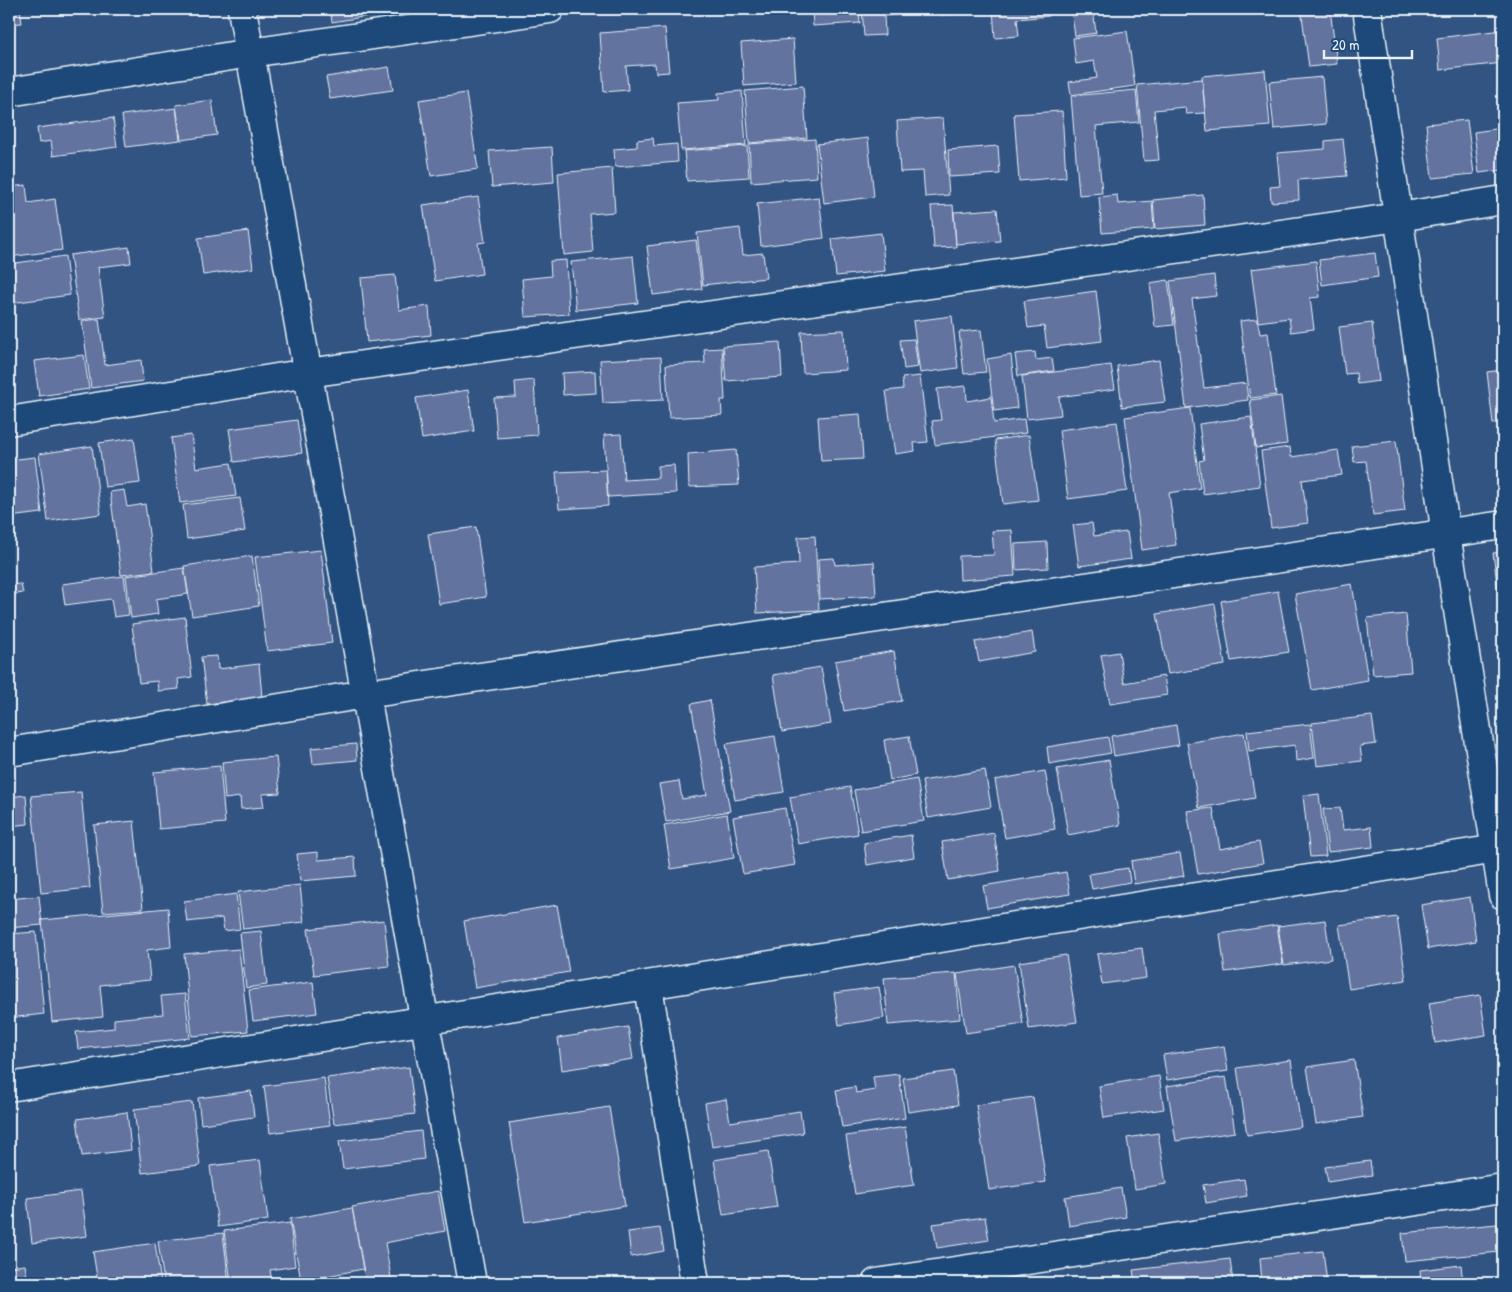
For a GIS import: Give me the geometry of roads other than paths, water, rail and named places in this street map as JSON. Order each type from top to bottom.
[{"type":"street","points":[[242,9],[472,1283]]},
{"type":"street","points":[[9,92],[250,53],[550,9]]},
{"type":"street","points":[[1367,9],[1446,534],[1500,849],[1503,895]]},
{"type":"street","points":[[9,421],[308,372],[1399,217],[1503,200]]},
{"type":"street","points":[[9,752],[366,694],[1503,525]]},
{"type":"street","points":[[9,1087],[1500,849]]},
{"type":"street","points":[[648,986],[695,1283]]},
{"type":"street","points":[[876,1283],[1503,1188]]}]
